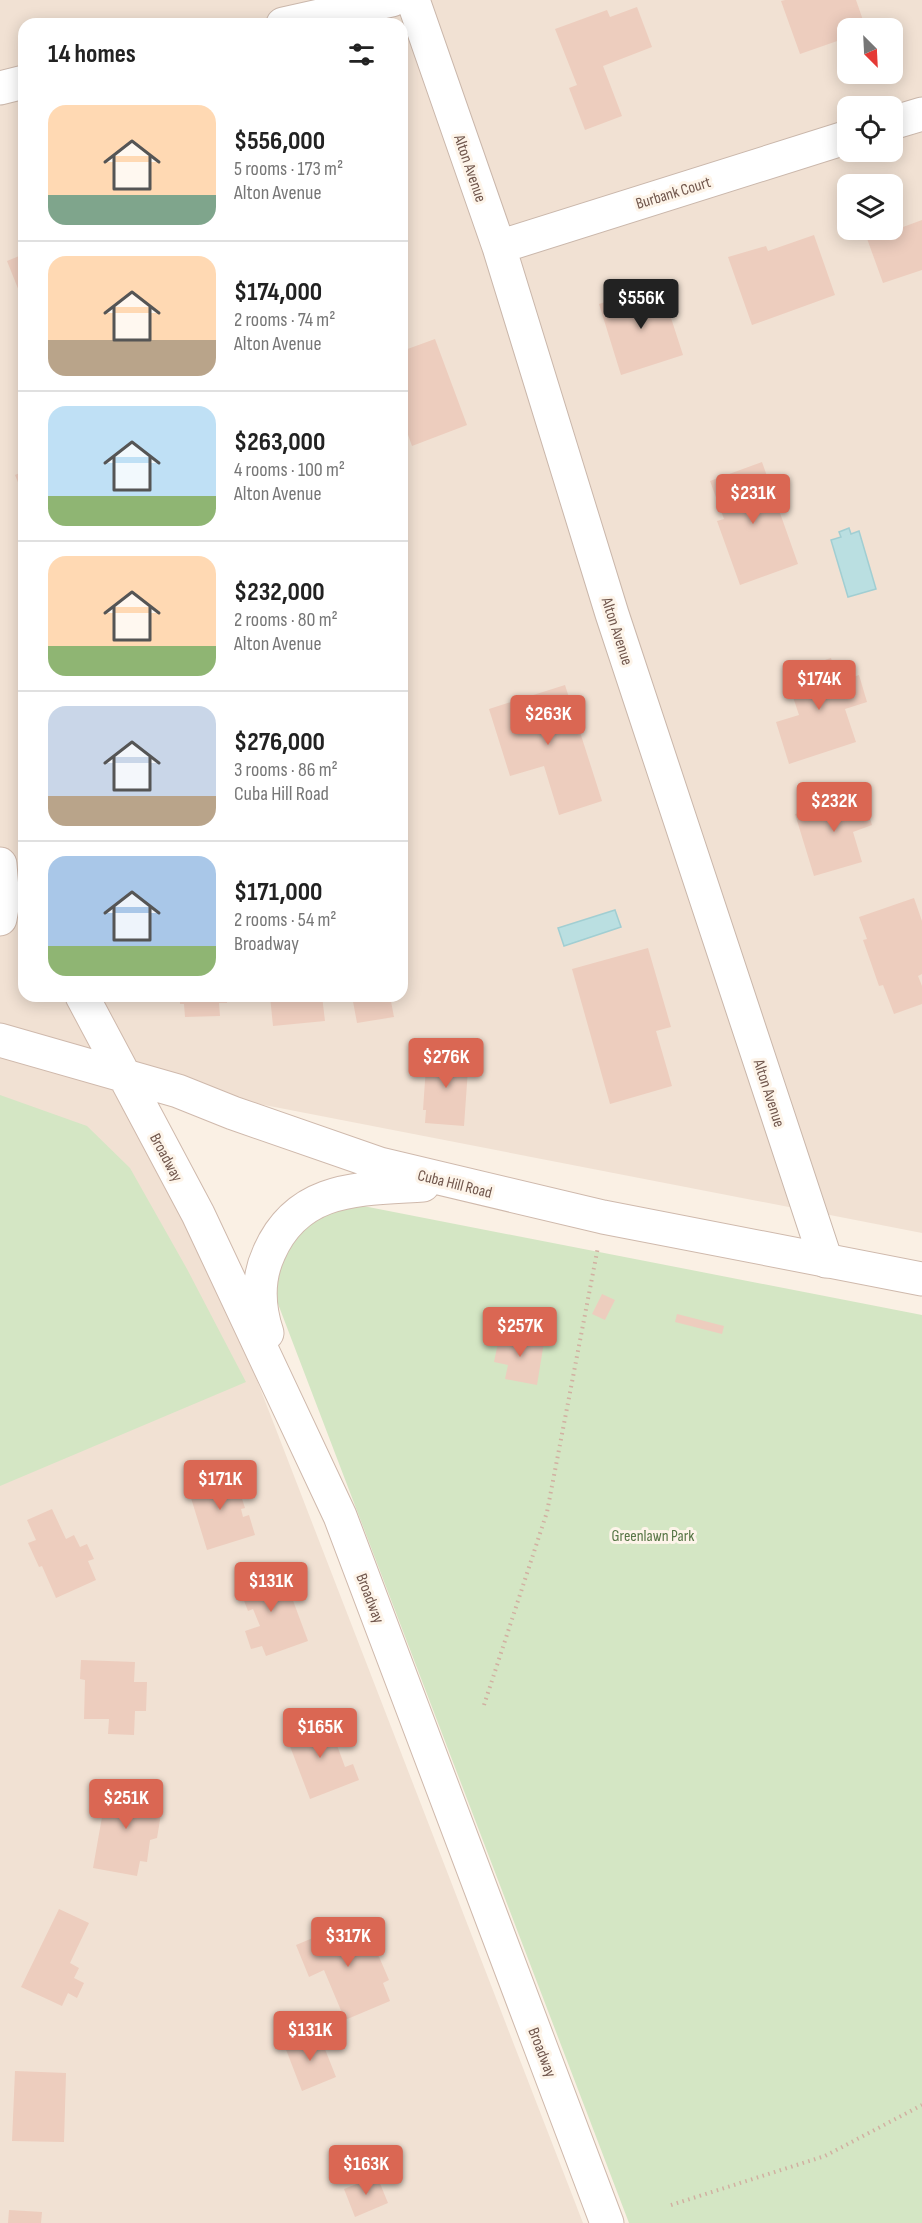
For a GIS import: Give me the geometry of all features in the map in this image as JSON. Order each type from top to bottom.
[{"type":"main road","points":[[310,18],[392,0]]},
{"type":"main road","name":"Alton Avenue","points":[[413,0],[499,247],[612,614],[826,1261]]},
{"type":"main road","points":[[0,88],[18,84]]},
{"type":"main road","points":[[903,120],[922,114]]},
{"type":"main road","name":"Burbank Court","points":[[499,247],[837,140]]},
{"type":"main road","points":[[0,847],[18,880]]},
{"type":"main road","points":[[0,864],[3,902],[0,919]]},
{"type":"main road","name":"Broadway","points":[[85,1002],[198,1214],[340,1516],[607,2223]]},
{"type":"main road","name":"Cuba Hill Road","points":[[0,1040],[178,1091],[232,1113],[380,1164],[454,1184],[603,1217],[922,1279]]},
{"type":"main road","points":[[285,1396],[265,1329],[260,1296],[260,1277],[278,1233],[293,1215],[308,1206],[346,1191],[454,1184]]},
{"type":"path","points":[[484,1705],[547,1512],[603,1217]]},
{"type":"path","points":[[670,2205],[825,2156],[922,2105]]},
{"type":"shaded area","points":[[0,0],[922,0],[922,1233],[126,1078],[253,1370],[583,2223],[0,2223]]},
{"type":"green space","points":[[0,1095],[87,1126],[130,1168],[187,1269],[246,1382],[0,1486]]},
{"type":"green space","name":"Greenlawn Park","points":[[353,1204],[922,1315],[922,2223],[629,2223],[275,1296],[274,1262],[319,1210]]},
{"type":"water","points":[[849,528],[851,534],[859,531],[876,589],[848,597],[831,540],[841,537],[839,532]]},
{"type":"water","points":[[615,910],[621,927],[564,946],[558,928]]},
{"type":"building","points":[[856,0],[862,18],[837,18],[837,41],[800,54],[781,1]]},
{"type":"building","points":[[637,7],[652,47],[603,66],[622,116],[585,130],[569,88],[577,85],[555,29],[607,10],[610,17]]},
{"type":"building","points":[[922,220],[922,270],[883,283],[868,240],[903,240],[903,227]]},
{"type":"building","points":[[814,235],[835,295],[752,325],[728,257],[766,246],[768,251]]},
{"type":"building","points":[[18,256],[18,288],[7,261]]},
{"type":"building","points":[[660,284],[683,355],[621,375],[599,304]]},
{"type":"building","points":[[435,339],[467,425],[412,446],[408,435],[408,349]]},
{"type":"building","points":[[762,462],[798,564],[740,585],[717,521],[724,519],[710,481]]},
{"type":"building","points":[[831,658],[838,682],[859,675],[867,702],[845,709],[856,742],[789,764],[776,722],[799,715],[785,673]]},
{"type":"building","points":[[565,685],[602,801],[559,815],[544,766],[510,776],[489,709]]},
{"type":"building","points":[[863,793],[872,825],[853,832],[862,862],[814,876],[795,814]]},
{"type":"building","points":[[914,898],[922,921],[922,974],[918,976],[922,986],[922,1004],[894,1014],[883,985],[879,986],[863,940],[867,939],[859,917]]},
{"type":"building","points":[[648,948],[671,1027],[656,1031],[672,1086],[610,1104],[572,969]]},
{"type":"building","points":[[180,1002],[227,1002],[219,1003],[220,1016],[185,1017],[184,1004]]},
{"type":"building","points":[[271,1002],[323,1002],[325,1021],[273,1026]]},
{"type":"building","points":[[353,1002],[391,1002],[394,1017],[357,1023]]},
{"type":"building","points":[[427,1052],[469,1055],[464,1126],[425,1123],[426,1110],[423,1110]]},
{"type":"building","points":[[602,1294],[615,1300],[605,1320],[592,1314]]},
{"type":"building","points":[[677,1314],[724,1326],[722,1334],[675,1322]]},
{"type":"building","points":[[500,1333],[544,1342],[537,1385],[505,1379],[508,1365],[494,1362]]},
{"type":"building","points":[[233,1471],[245,1508],[241,1509],[243,1517],[249,1515],[255,1535],[207,1550],[187,1485]]},
{"type":"building","points":[[52,1509],[66,1539],[74,1535],[80,1547],[87,1544],[94,1559],[88,1561],[96,1580],[56,1598],[42,1566],[39,1567],[28,1543],[36,1540],[27,1520]]},
{"type":"building","points":[[272,1567],[281,1590],[288,1587],[308,1641],[266,1656],[262,1646],[251,1649],[245,1631],[260,1626],[253,1609],[248,1611],[236,1580]]},
{"type":"building","points":[[81,1660],[135,1662],[134,1682],[147,1682],[146,1711],[135,1711],[134,1735],[108,1734],[109,1719],[84,1719],[85,1680],[80,1679]]},
{"type":"building","points":[[327,1718],[345,1767],[353,1764],[359,1780],[310,1799],[285,1733]]},
{"type":"building","points":[[108,1783],[142,1788],[140,1799],[163,1802],[157,1838],[150,1840],[147,1862],[140,1861],[137,1876],[93,1868]]},
{"type":"building","points":[[59,1909],[89,1923],[70,1963],[79,1968],[74,1978],[84,1983],[77,1998],[68,1993],[62,2006],[21,1987]]},
{"type":"building","points":[[358,1919],[367,1939],[371,1938],[389,1980],[383,1983],[390,2001],[345,2020],[324,1970],[309,1977],[296,1945]]},
{"type":"building","points":[[319,2034],[336,2077],[302,2091],[285,2047]]},
{"type":"building","points":[[15,2071],[66,2073],[64,2142],[12,2141]]},
{"type":"building","points":[[377,2176],[388,2203],[355,2217],[344,2189]]},
{"type":"building","points":[[9,2210],[42,2212],[41,2223],[8,2223]]}]
